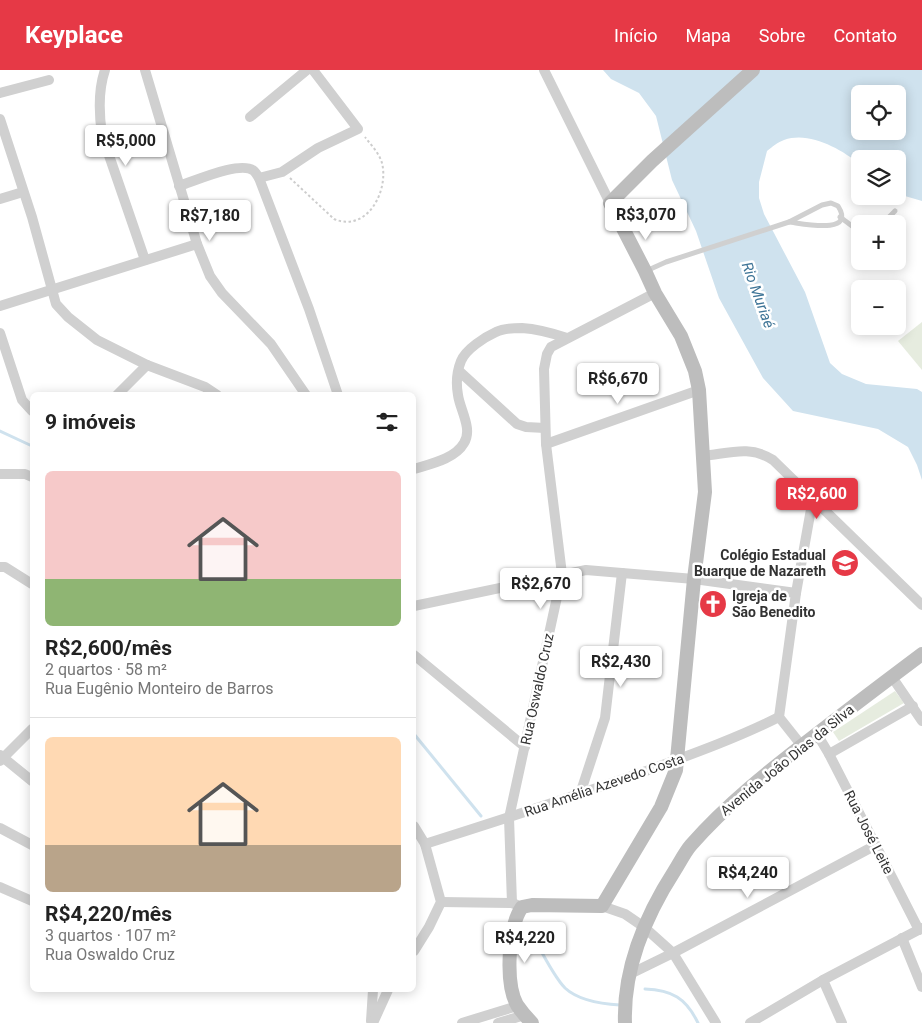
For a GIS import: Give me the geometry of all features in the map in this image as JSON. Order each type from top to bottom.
[{"type":"main road","points":[[517,905],[602,906],[661,807],[672,782],[679,759],[694,579],[705,492],[699,390],[681,336],[655,293],[610,203],[652,161],[753,70]]},
{"type":"main road","name":"Avenida João Dias da Silva","points":[[625,1023],[624,1005],[630,974],[644,927],[661,892],[690,847],[731,804],[817,734],[922,654]]},
{"type":"main road","name":"Rua Oswaldo Cruz","points":[[517,905],[511,956],[511,981],[527,1017]]},
{"type":"street","points":[[105,70],[101,82],[100,119],[102,135],[145,260]]},
{"type":"street","points":[[145,70],[197,244],[210,276],[222,293],[271,344],[304,392]]},
{"type":"street","points":[[250,117],[308,70]]},
{"type":"street","points":[[259,178],[282,172],[318,148],[358,128],[313,70]]},
{"type":"street","points":[[544,70],[610,203]]},
{"type":"street","points":[[0,93],[49,80]]},
{"type":"street","points":[[0,119],[44,258],[56,304],[97,340],[147,365],[205,387],[212,392]]},
{"type":"street","points":[[179,186],[236,167],[254,171],[259,178],[309,309],[337,392]]},
{"type":"street","points":[[0,199],[23,192]]},
{"type":"street","points":[[0,306],[197,244]]},
{"type":"street","name":"Rua Oswaldo Cruz","points":[[517,905],[509,818],[562,574],[546,444],[544,381],[547,354],[551,347],[655,293]]},
{"type":"street","points":[[416,468],[446,458],[457,452],[465,442],[467,425],[458,396],[457,378],[461,360],[472,348],[497,331],[521,328],[543,331],[567,338]]},
{"type":"street","points":[[0,333],[22,400],[30,409]]},
{"type":"street","points":[[120,392],[147,365]]},
{"type":"street","points":[[459,371],[517,424],[526,427],[545,428]]},
{"type":"street","points":[[546,444],[699,390]]},
{"type":"street","points":[[704,456],[747,450],[756,451],[773,460],[922,605]]},
{"type":"street","points":[[0,474],[30,473]]},
{"type":"street","points":[[802,746],[779,717],[796,593],[813,498]]},
{"type":"street","points":[[0,567],[5,567],[30,583]]},
{"type":"street","points":[[416,606],[586,570],[694,579],[796,593]]},
{"type":"street","points":[[580,794],[604,718],[622,573]]},
{"type":"street","points":[[416,657],[525,747]]},
{"type":"street","points":[[892,676],[922,721]]},
{"type":"street","points":[[829,754],[913,706]]},
{"type":"street","name":"Rua Amélia Azevedo Costa","points":[[425,844],[509,818],[679,759],[751,731],[779,717]]},
{"type":"street","points":[[30,731],[1,758],[30,780]]},
{"type":"street","name":"Rua José Leite","points":[[817,734],[921,929]]},
{"type":"street","points":[[0,828],[30,844]]},
{"type":"street","points":[[416,829],[425,844],[441,902],[429,928],[416,948]]},
{"type":"street","points":[[630,974],[876,845]]},
{"type":"street","points":[[0,887],[30,900]]},
{"type":"street","points":[[441,902],[517,905]]},
{"type":"street","points":[[602,906],[625,914],[644,927],[673,953],[716,1023]]},
{"type":"street","points":[[750,1023],[823,980],[921,929]]},
{"type":"street","points":[[902,938],[922,987]]},
{"type":"street","points":[[823,980],[842,1023]]},
{"type":"street","points":[[372,1023],[373,992]]},
{"type":"street","points":[[372,1023],[387,992]]},
{"type":"street","points":[[462,1023],[527,1017]]},
{"type":"street","points":[[498,1023],[527,1017]]},
{"type":"lane","points":[[645,271],[666,262],[781,225],[812,209],[830,203],[838,206],[841,213],[836,224],[826,227],[788,222]]},
{"type":"lane","points":[[891,215],[895,211]]},
{"type":"lane","points":[[840,217],[851,225]]},
{"type":"path","points":[[282,172],[334,218],[343,222],[353,221],[363,216],[373,208],[382,188],[382,164],[378,154],[358,128]]},
{"type":"shaded area","points":[[922,322],[922,370],[898,341]]},
{"type":"shaded area","points":[[895,691],[904,703],[839,741],[833,732]]},
{"type":"water","name":"Rio Muriaé","points":[[603,70],[922,70],[922,201],[906,196],[906,150],[851,150],[851,158],[834,147],[804,138],[784,140],[767,151],[759,182],[759,198],[764,214],[805,292],[830,363],[842,374],[866,384],[917,389],[922,392],[922,480],[908,447],[878,429],[793,411],[763,378],[719,298],[696,231],[672,180],[656,116],[639,93],[611,79]]},
{"type":"waterway","points":[[0,431],[30,445]]},
{"type":"waterway","points":[[416,736],[481,816]]},
{"type":"waterway","points":[[528,927],[550,967],[565,988],[584,999],[598,1003],[620,1005]]},
{"type":"waterway","points":[[645,989],[663,991],[677,997],[688,1007],[698,1023]]},
{"type":"place","name":"Colégio Estadual Buarque de Nazareth","points":[[845,563]]},
{"type":"place","name":"Igreja de São Benedito","points":[[713,604]]}]
